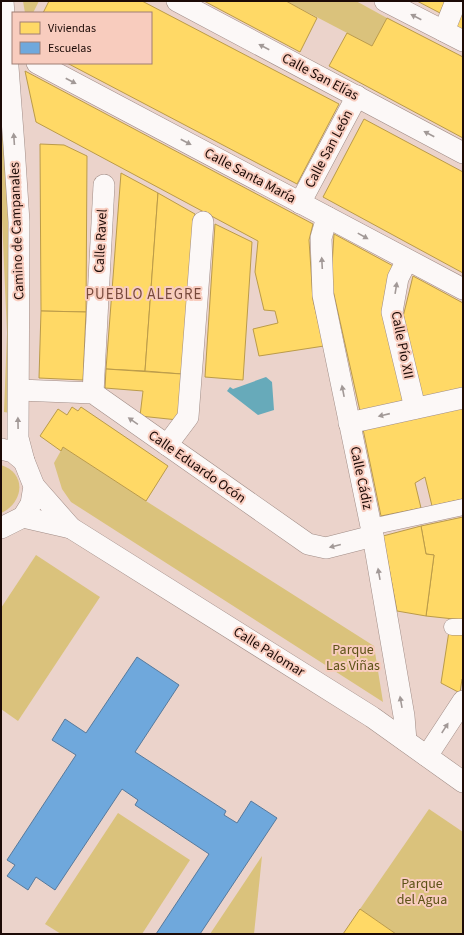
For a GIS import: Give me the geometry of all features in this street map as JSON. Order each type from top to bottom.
[{"type":"street","name":"Camino de Campanales","points":[[3,1],[10,48],[19,222],[18,438],[24,461],[34,486]]},
{"type":"street","name":"Calle San Elías","points":[[177,1],[463,153]]},
{"type":"street","points":[[385,1],[463,41]]},
{"type":"street","points":[[444,31],[456,1]]},
{"type":"street","name":"Calle Santa María","points":[[39,64],[463,289]]},
{"type":"street","name":"Calle San León","points":[[300,203],[357,96]]},
{"type":"street","name":"Calle Ravel","points":[[93,393],[104,185]]},
{"type":"street","name":"Calle Cádiz","points":[[327,217],[321,238],[324,295],[372,532],[404,716],[406,741]]},
{"type":"street","points":[[166,445],[188,417],[203,222]]},
{"type":"street","name":"Calle Pío XII","points":[[407,260],[398,278],[392,312],[415,408]]},
{"type":"street","points":[[19,390],[93,393]]},
{"type":"street","name":"Calle Eduardo Ocón","points":[[93,393],[308,544],[326,548],[372,532]]},
{"type":"street","points":[[349,423],[463,398]]},
{"type":"street","points":[[1,449],[13,452],[24,461]]},
{"type":"street","points":[[2,528],[23,517],[31,504],[34,486]]},
{"type":"street","name":"Calle Palomar","points":[[34,486],[71,528],[360,710],[463,782]]},
{"type":"street","points":[[372,532],[463,508]]},
{"type":"street","name":"Calle Palomar","points":[[23,517],[71,528]]},
{"type":"street","points":[[427,756],[463,701]]},
{"type":"green space","points":[[23,1],[39,1],[34,12],[25,12]]},
{"type":"green space","points":[[286,1],[356,1],[387,18],[372,46]]},
{"type":"green space","points":[[1,95],[10,221],[10,413],[4,412],[7,333],[1,195]]},
{"type":"green space","name":"Parque Las Viñas","points":[[63,447],[374,646],[383,702],[71,502],[62,489],[54,463]]},
{"type":"green space","points":[[1,465],[15,474],[19,488],[18,496],[14,502],[9,508],[1,513]]},
{"type":"green space","points":[[36,555],[100,597],[18,721],[1,709],[1,608]]},
{"type":"green space","name":"Parque del Agua","points":[[429,809],[463,832],[463,934],[396,934],[360,909]]},
{"type":"green space","points":[[118,813],[190,860],[142,934],[61,934],[45,924]]},
{"type":"green space","points":[[262,856],[254,934],[210,934]]},
{"type":"water","points":[[266,377],[272,382],[274,410],[258,415],[227,391],[230,387],[233,389]]},
{"type":"building: Viviendas","points":[[49,1],[142,1],[339,104],[297,184],[69,64],[152,64],[152,12],[44,12]]},
{"type":"building: Viviendas","points":[[204,1],[286,1],[317,18],[300,52]]},
{"type":"building: Viviendas","points":[[417,1],[445,1],[440,13]]},
{"type":"building: Viviendas","points":[[463,9],[463,31],[455,27]]},
{"type":"building: Viviendas","points":[[387,18],[463,57],[463,138],[329,66],[347,33],[372,46]]},
{"type":"building: Viviendas","points":[[25,71],[313,224],[309,240],[313,300],[324,346],[259,356],[253,329],[278,323],[275,311],[264,310],[255,272],[258,241],[36,122]]},
{"type":"building: Viviendas","points":[[364,119],[463,172],[463,273],[323,197]]},
{"type":"building: Viviendas","points":[[40,144],[64,145],[87,156],[86,312],[41,311]]},
{"type":"building: Viviendas","points":[[121,173],[158,193],[145,371],[106,369]]},
{"type":"building: Viviendas","points":[[158,193],[195,214],[182,374],[145,371]]},
{"type":"building: Viviendas","points":[[215,224],[252,242],[243,380],[205,377]]},
{"type":"building: Viviendas","points":[[334,234],[395,267],[406,400],[360,411],[331,281]]},
{"type":"building: Viviendas","points":[[413,276],[463,303],[463,390],[422,399],[403,317]]},
{"type":"building: Viviendas","points":[[41,311],[86,312],[83,380],[39,378]]},
{"type":"building: Viviendas","points":[[106,369],[182,374],[178,420],[140,416],[143,391],[105,388]]},
{"type":"building: Viviendas","points":[[72,407],[78,411],[81,407],[168,466],[146,501],[63,447],[61,451],[40,436],[58,409],[67,415]]},
{"type":"building: Viviendas","points":[[463,407],[463,499],[432,506],[425,477],[415,483],[421,508],[381,516],[363,429]]},
{"type":"building: Viviendas","points":[[463,517],[463,620],[426,616],[434,555],[426,554],[421,526]]},
{"type":"building: Viviendas","points":[[421,526],[426,554],[434,555],[426,616],[397,611],[383,536]]},
{"type":"building: Viviendas","points":[[449,631],[463,631],[463,679],[460,693],[441,683]]},
{"type":"building: Viviendas","points":[[360,909],[396,934],[343,934]]},
{"type":"building: Escuelas","points":[[137,657],[179,685],[135,752],[226,811],[224,815],[237,823],[251,801],[277,818],[200,934],[156,934],[209,854],[135,805],[138,800],[122,789],[55,890],[36,877],[28,890],[7,876],[15,865],[7,860],[76,755],[52,740],[65,719],[86,733]]},
{"type":"district","name":"PUEBLO ALEGRE","points":[[144,294]]}]
